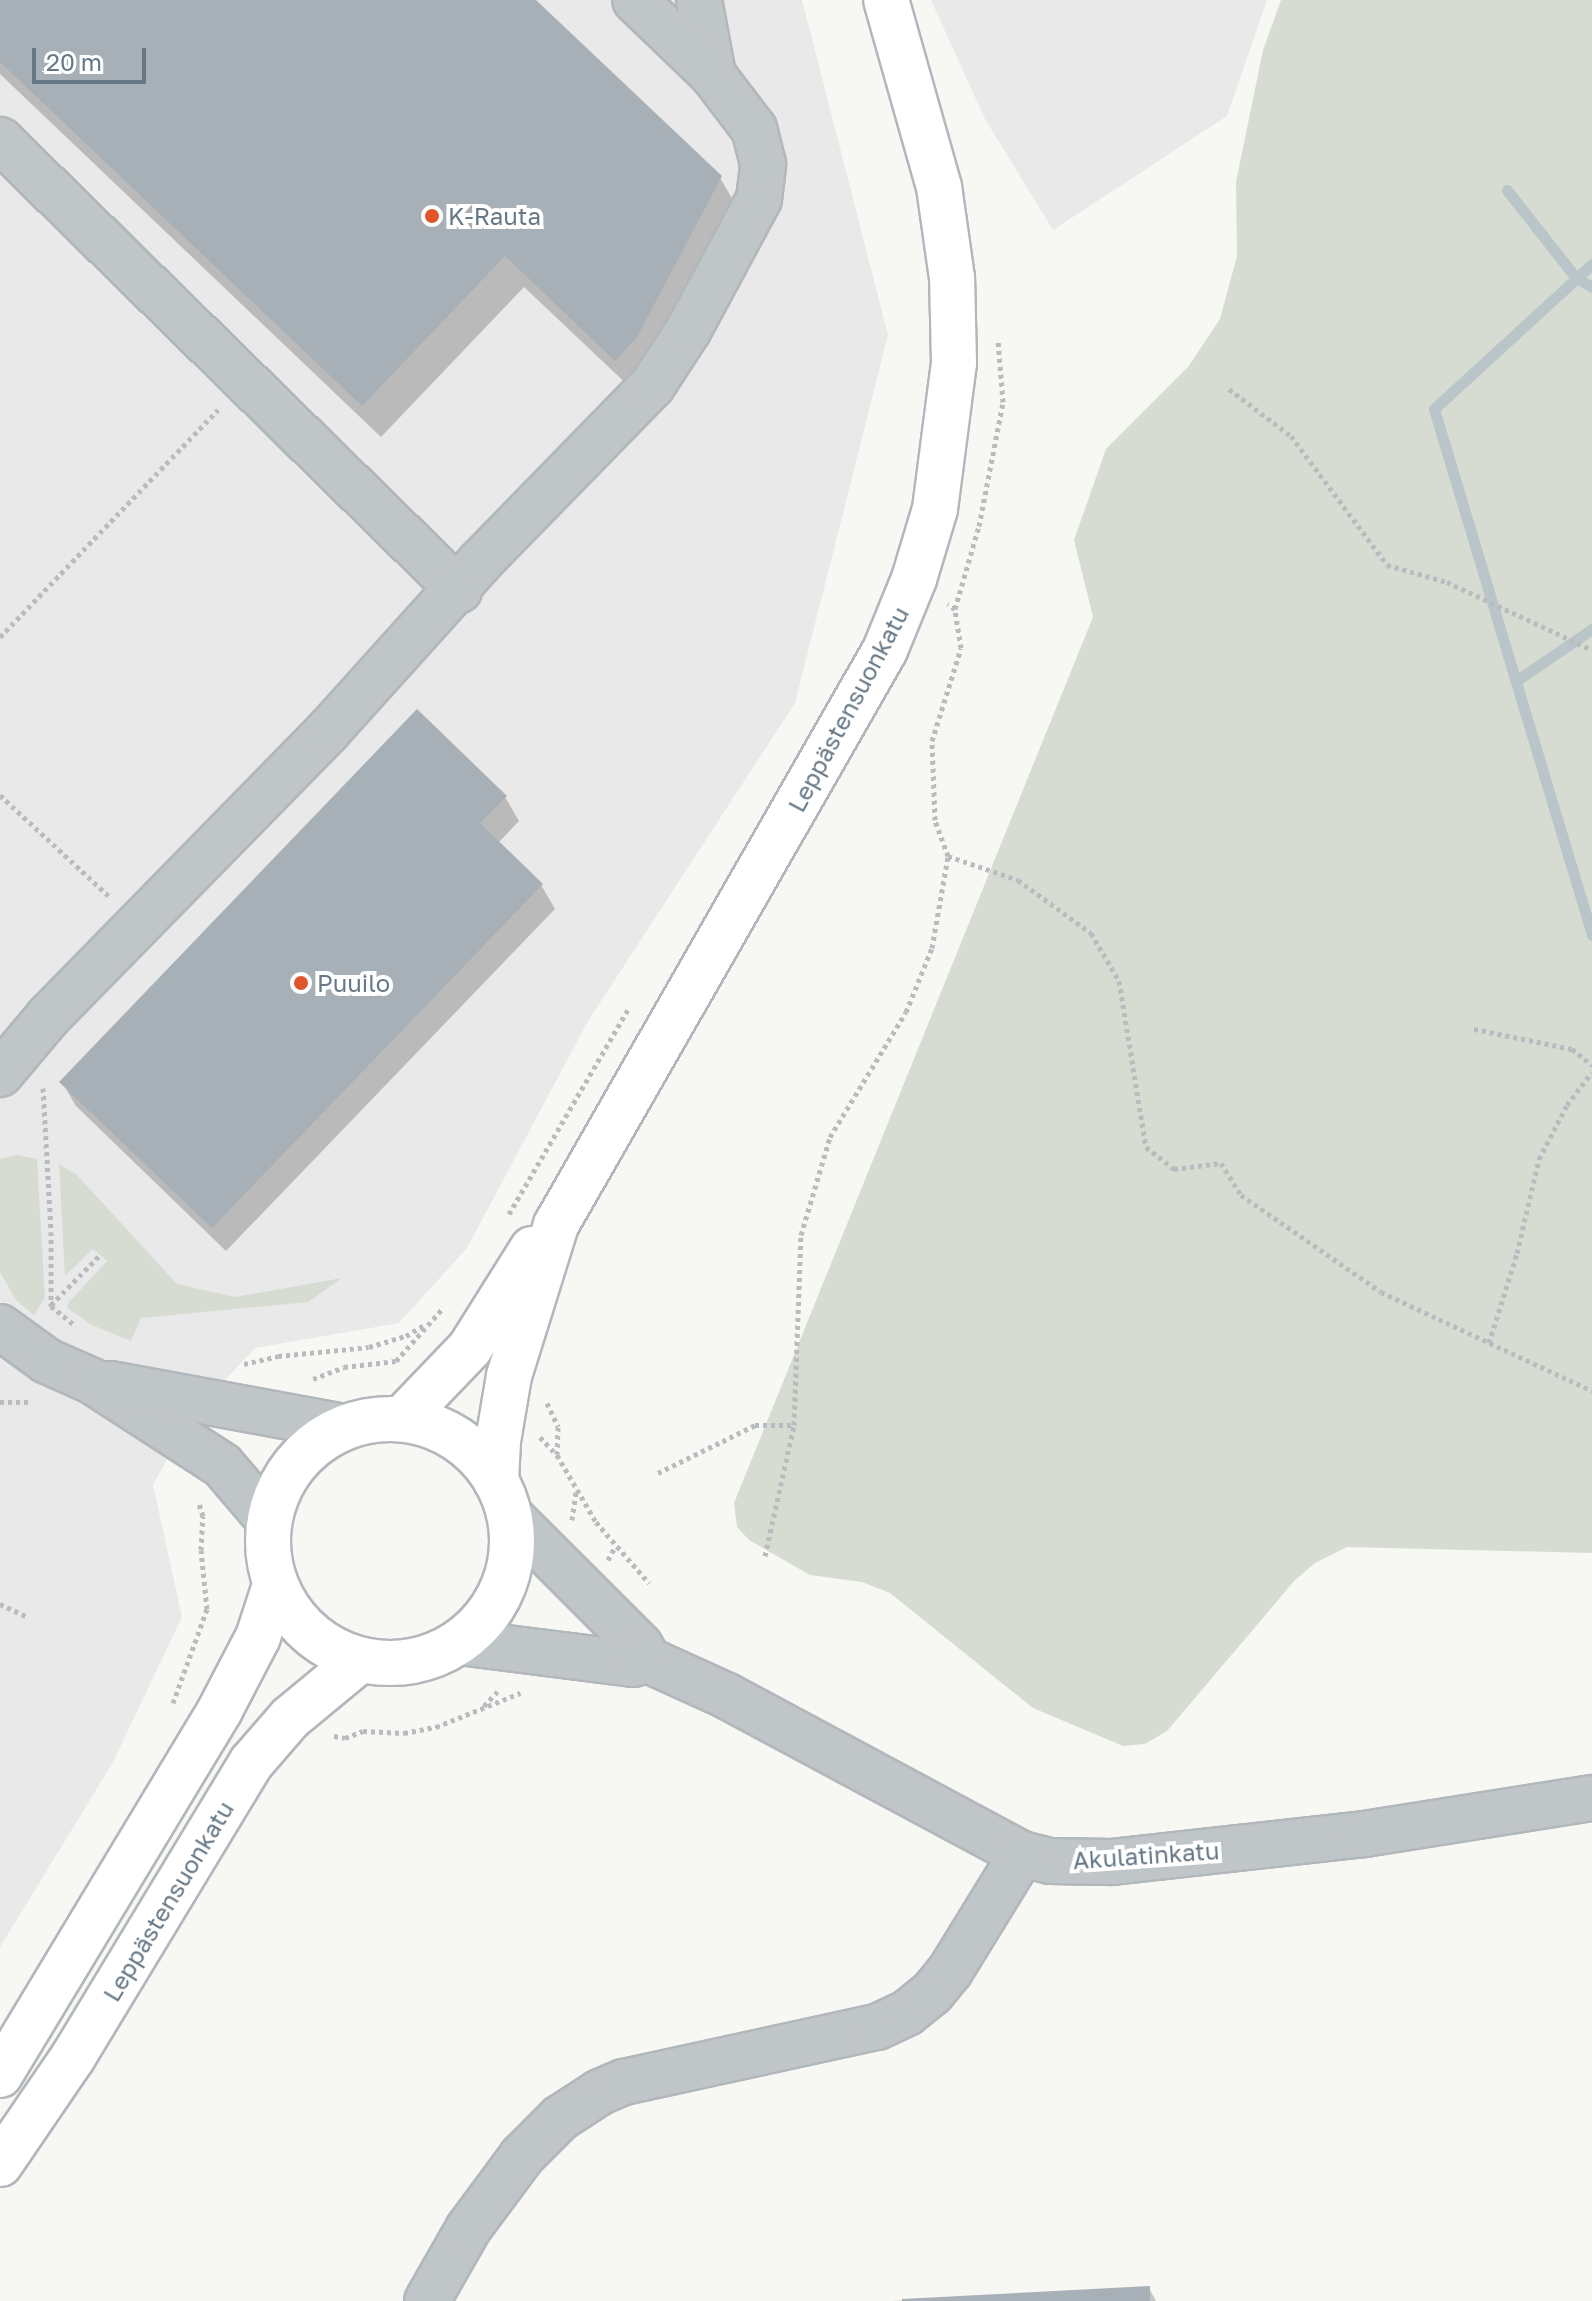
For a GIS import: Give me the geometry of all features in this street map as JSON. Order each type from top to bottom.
[{"type":"main road","name":"Leppästensuonkatu","points":[[503,1498],[497,1450],[509,1376],[556,1225],[885,650],[914,579],[935,509],[954,363],[952,278],[939,187],[886,0]]},
{"type":"main road","name":"Leppästensuonkatu","points":[[402,1419],[470,1348],[524,1257],[556,1225]]},
{"type":"main road","points":[[402,1419],[430,1425],[457,1438],[479,1457],[503,1498],[512,1553],[502,1589],[484,1618],[459,1642],[417,1660],[395,1664],[360,1660],[333,1650],[308,1633],[288,1611],[275,1585],[268,1553],[269,1520],[279,1490],[295,1463],[318,1442],[345,1427],[373,1420],[402,1419]]},
{"type":"main road","points":[[0,2075],[220,1710],[258,1637],[275,1585]]},
{"type":"main road","name":"Leppästensuonkatu","points":[[0,2164],[73,2057],[251,1763],[290,1718],[360,1660]]},
{"type":"street","points":[[0,1074],[48,1017],[338,720],[459,590],[480,562],[652,386],[689,329],[759,199],[763,164],[754,129],[713,75],[635,0]]},
{"type":"street","points":[[699,0],[713,75]]},
{"type":"street","points":[[0,140],[459,590]]},
{"type":"street","points":[[0,1327],[47,1361],[92,1381],[222,1465],[269,1520]]},
{"type":"street","points":[[92,1381],[345,1427]]},
{"type":"street","name":"Akulatinkatu","points":[[503,1498],[640,1646],[648,1660],[727,1696],[1022,1854],[1050,1861],[1112,1862],[1364,1834],[1592,1798]]},
{"type":"street","name":"Akulatinkatu","points":[[459,1642],[633,1664],[648,1660]]},
{"type":"street","points":[[427,2301],[468,2229],[522,2156],[560,2118],[600,2092],[624,2082],[877,2027],[907,2013],[932,1993],[950,1971],[1022,1854]]},
{"type":"path","points":[[0,637],[245,381]]},
{"type":"path","points":[[1229,389],[1291,436],[1387,565],[1447,582],[1592,650]]},
{"type":"path","points":[[765,1556],[794,1425],[801,1235],[830,1137],[906,1012],[932,948],[948,856],[935,820],[932,741],[961,648],[955,609],[914,579]]},
{"type":"path","points":[[1580,642],[1592,643]]},
{"type":"path","points":[[0,795],[111,898]]},
{"type":"path","points":[[948,856],[1018,880],[1091,933],[1119,981],[1146,1147],[1174,1169],[1221,1163],[1241,1195],[1381,1292],[1592,1391]]},
{"type":"path","points":[[505,1221],[635,998]]},
{"type":"path","points":[[1474,1029],[1572,1049],[1592,1065]]},
{"type":"path","points":[[1489,1343],[1517,1253],[1539,1159],[1567,1105],[1592,1072]]},
{"type":"path","points":[[43,1123],[51,1232],[51,1306]]},
{"type":"path","points":[[51,1306],[99,1256]]},
{"type":"path","points":[[241,1365],[278,1356],[369,1347],[406,1336],[428,1323],[448,1303]]},
{"type":"path","points":[[51,1306],[79,1329]]},
{"type":"path","points":[[0,1402],[36,1403]]},
{"type":"path","points":[[658,1473],[755,1425],[794,1425]]},
{"type":"path","points":[[557,1455],[596,1522],[649,1583]]},
{"type":"path","points":[[169,1713],[207,1609],[201,1550],[203,1516],[199,1504],[187,1495]]},
{"type":"path","points":[[0,1604],[26,1616]]},
{"type":"path","points":[[363,1731],[404,1733],[436,1727],[484,1706]]},
{"type":"shaded area","points":[[0,0],[802,0],[888,335],[795,703],[588,1021],[467,1248],[399,1323],[255,1348],[191,1416],[153,1485],[182,1617],[112,1764],[0,1947]]},
{"type":"shaded area","points":[[931,0],[1267,0],[1227,116],[1053,230],[985,119]]},
{"type":"shaded area","points":[[1281,0],[1592,0],[1592,1553],[1347,1547],[1315,1563],[1295,1580],[1167,1731],[1145,1744],[1123,1746],[1033,1708],[890,1593],[862,1582],[810,1575],[749,1540],[737,1527],[734,1503],[1093,617],[1074,540],[1106,449],[1188,367],[1220,319],[1237,256],[1236,182],[1263,50]]},
{"type":"shaded area","points":[[17,1155],[37,1159],[45,1298],[34,1315],[16,1300],[0,1272],[0,1159]]},
{"type":"shaded area","points":[[59,1164],[77,1175],[177,1284],[235,1297],[342,1278],[308,1302],[141,1318],[131,1341],[92,1325],[67,1308],[107,1261],[93,1249],[65,1276]]},
{"type":"building","name":"K-Rauta","points":[[0,0],[536,0],[722,176],[637,337],[615,361],[505,256],[362,406],[0,62]]},
{"type":"building","name":"Puuilo","points":[[417,709],[507,796],[480,823],[543,884],[212,1228],[59,1082]]},
{"type":"building","points":[[1150,2286],[1150,2301],[902,2301],[902,2299]]},
{"type":"waterway","points":[[1507,190],[1576,278],[1592,287]]},
{"type":"waterway","points":[[1592,264],[1434,409],[1592,935]]},
{"type":"waterway","points":[[1516,681],[1592,629]]},
{"type":"place","name":"K-Rauta","points":[[432,216]]},
{"type":"place","name":"Puuilo","points":[[301,983]]}]
